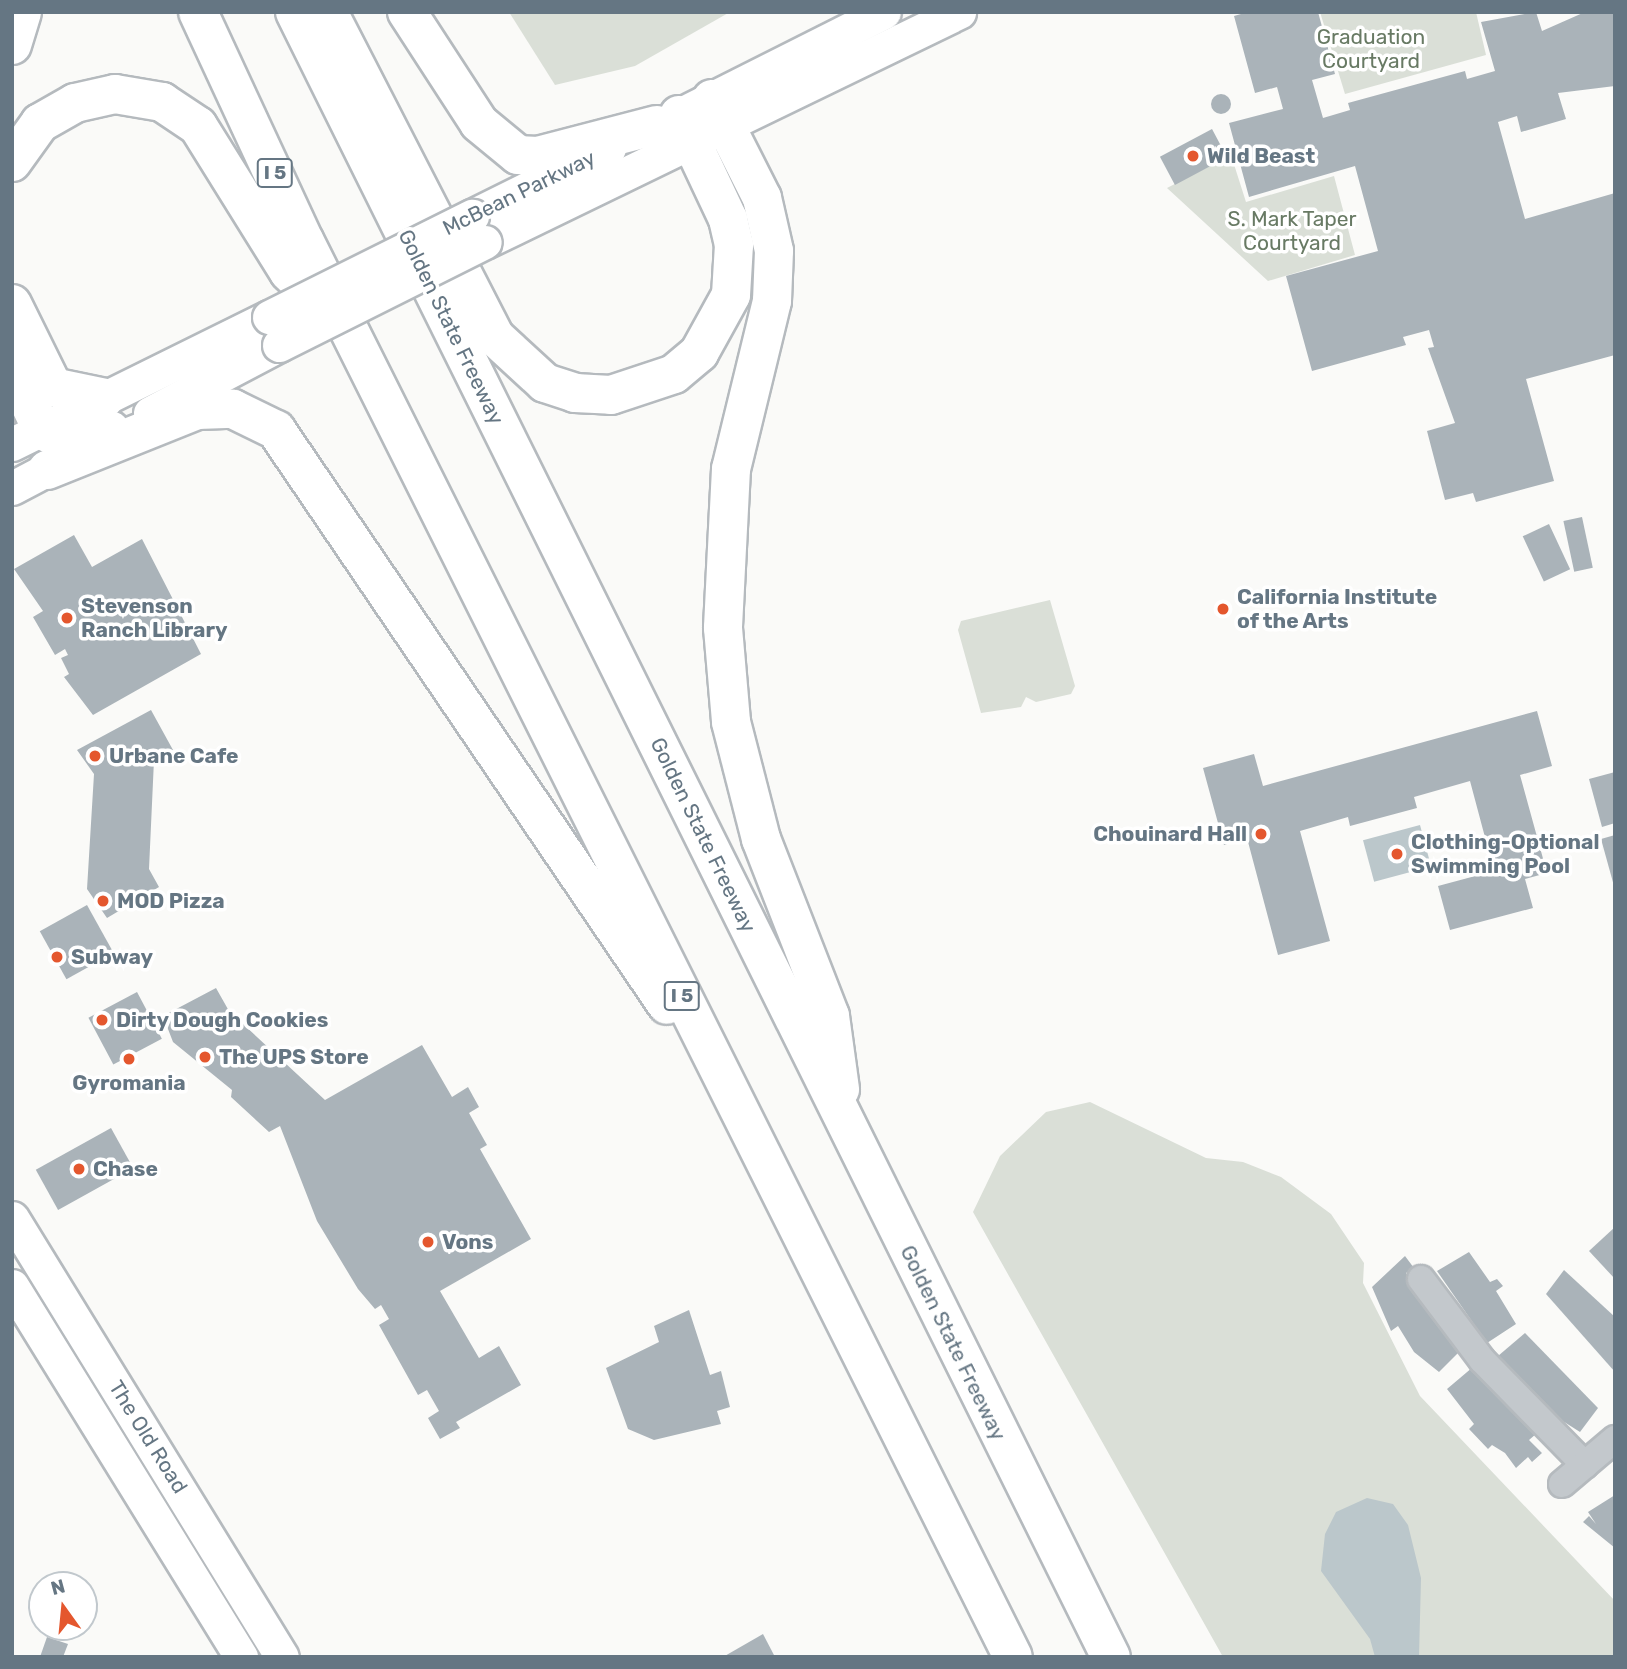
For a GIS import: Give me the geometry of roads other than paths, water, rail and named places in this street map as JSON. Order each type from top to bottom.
[{"type":"highway","points":[[12,45],[22,12]]},
{"type":"highway","name":"I 5","points":[[198,12],[351,335],[1013,1657]]},
{"type":"highway","name":"Golden State Freeway","points":[[295,12],[1111,1657]]},
{"type":"highway","points":[[328,12],[463,284],[495,337],[545,383],[611,395],[644,389],[699,353],[719,323],[732,295],[734,245],[676,127],[538,156],[518,155],[479,123],[407,12]]},
{"type":"highway","points":[[12,162],[40,123],[85,100],[137,95],[181,112],[213,145],[289,272],[351,335]]},
{"type":"highway","points":[[719,111],[762,198],[774,251],[772,301],[731,469],[723,628],[731,722],[761,839],[830,1016],[845,1122]]},
{"type":"highway","points":[[12,304],[53,387],[115,412]]},
{"type":"highway","points":[[12,367],[27,437],[78,439],[115,412]]},
{"type":"highway","points":[[47,470],[197,410],[233,410],[276,430],[491,738],[612,933],[722,1076]]},
{"type":"main road","name":"McBean Parkway","points":[[719,111],[884,12]]},
{"type":"main road","name":"McBean Parkway","points":[[12,488],[47,470],[115,412],[676,127],[960,12]]},
{"type":"main road","name":"The Old Road","points":[[12,1218],[282,1657]]},
{"type":"main road","name":"The Old Road","points":[[12,1286],[241,1657]]},
{"type":"street","points":[[1421,1279],[1482,1360],[1585,1465]]},
{"type":"street","points":[[1562,1484],[1615,1439]]},
{"type":"place","name":"Wild Beast","points":[[1193,156]]},
{"type":"place","name":"California Institute of the Arts","points":[[1223,609]]},
{"type":"place","name":"Stevenson Ranch Library","points":[[67,618]]},
{"type":"place","name":"Urbane Cafe","points":[[95,756]]},
{"type":"place","name":"Chouinard Hall","points":[[1261,834]]},
{"type":"place","name":"Clothing-Optional Swimming Pool","points":[[1397,854]]},
{"type":"place","name":"MOD Pizza","points":[[103,901]]},
{"type":"place","name":"Subway","points":[[57,957]]},
{"type":"place","name":"Dirty Dough Cookies","points":[[102,1020]]},
{"type":"place","name":"The UPS Store","points":[[205,1057]]},
{"type":"place","name":"Gyromania","points":[[129,1059]]},
{"type":"place","name":"Chase","points":[[79,1169]]},
{"type":"place","name":"Vons","points":[[428,1242]]},
{"type":"park label","name":"Graduation Courtyard","points":[[1371,49]]},
{"type":"park label","name":"S. Mark Taper Courtyard","points":[[1292,231]]}]
